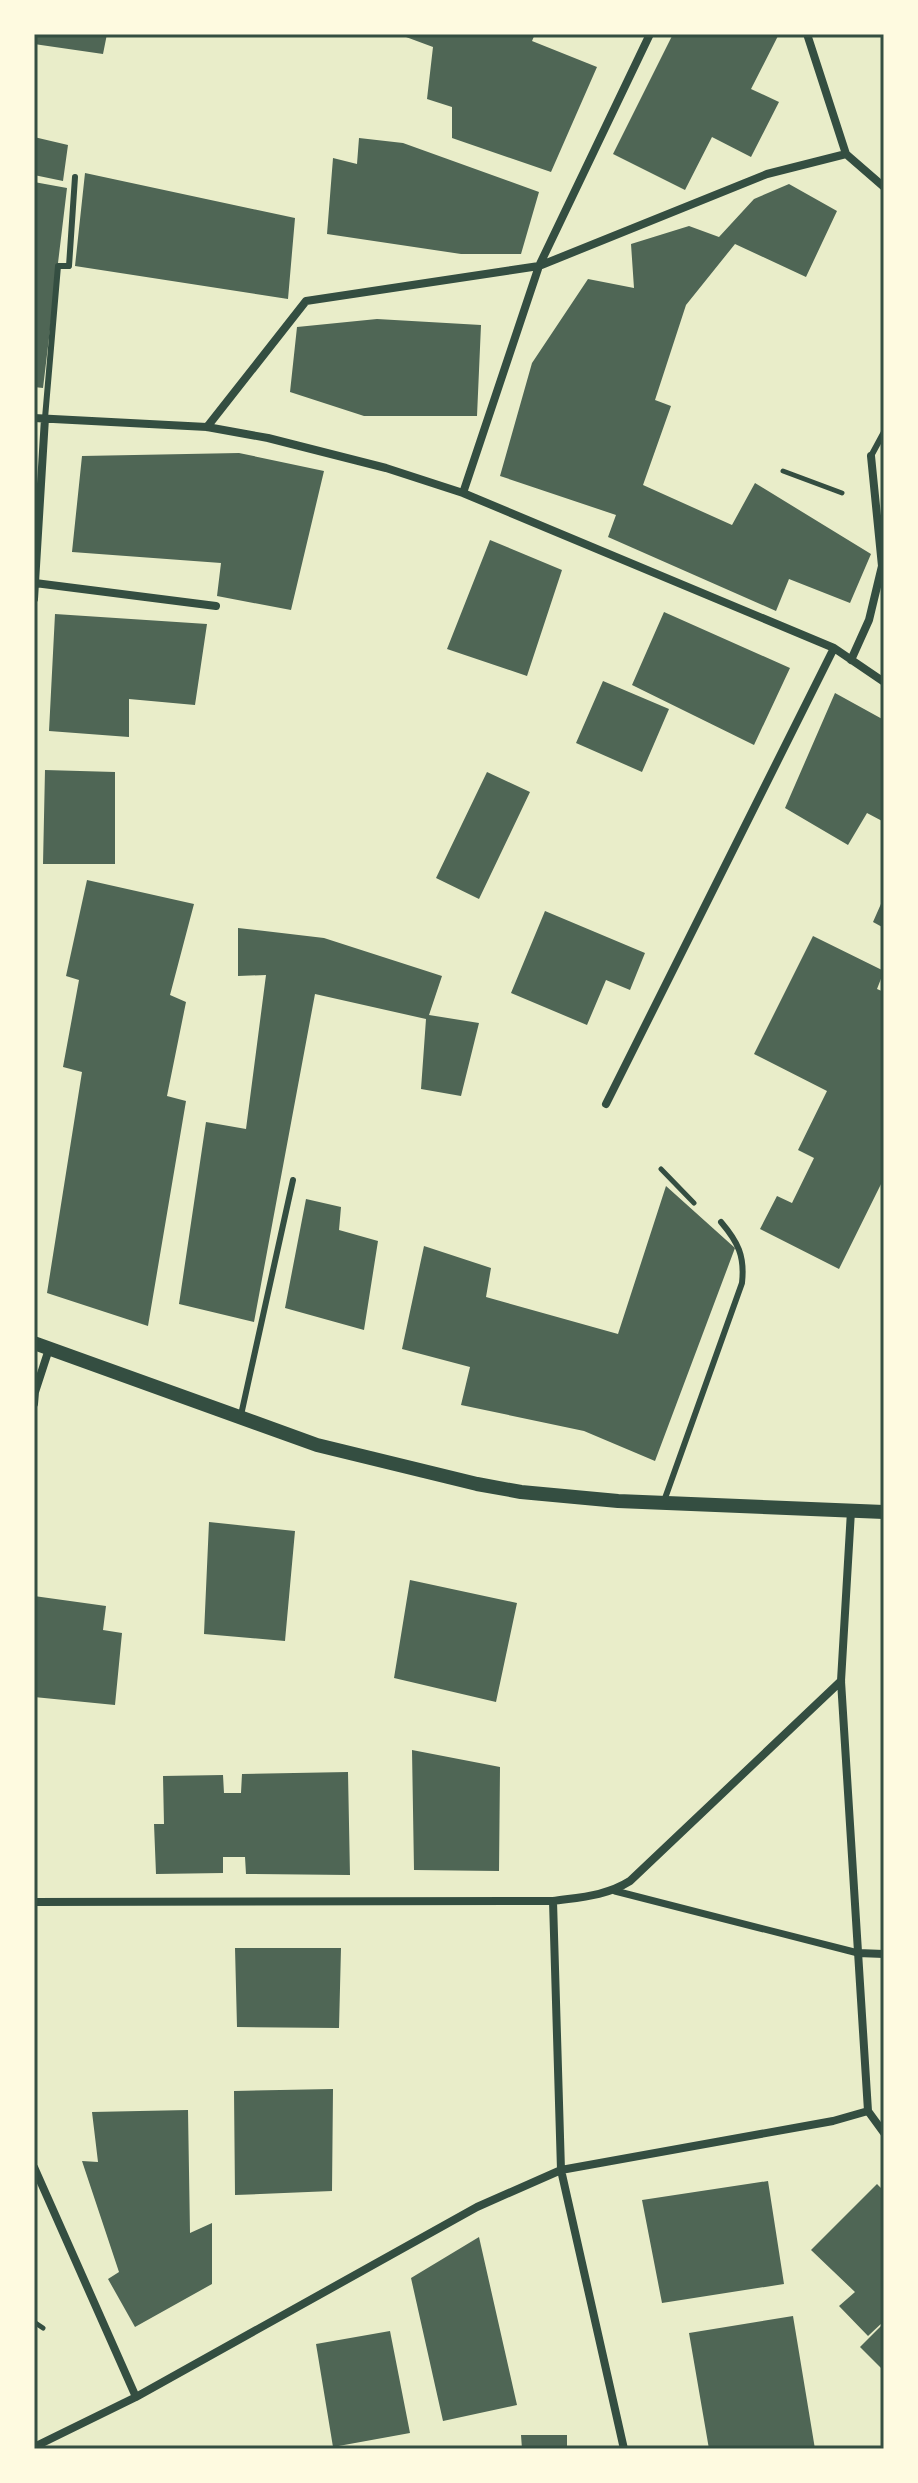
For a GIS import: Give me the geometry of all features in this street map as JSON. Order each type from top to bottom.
[{"type":"street","points":[[463,493],[539,266],[650,34]]},
{"type":"street","points":[[807,34],[846,154],[884,187]]},
{"type":"street","points":[[207,427],[306,301],[539,266],[767,174],[846,154]]},
{"type":"street","points":[[34,418],[207,427],[268,438],[386,468],[463,493],[834,648],[884,682]]},
{"type":"street","points":[[34,599],[45,418]]},
{"type":"street","points":[[851,660],[869,620],[882,566],[871,456]]},
{"type":"street","points":[[35,583],[216,606]]},
{"type":"street","points":[[606,1104],[834,648]]},
{"type":"street","points":[[34,1343],[317,1445],[477,1484],[566,1498],[884,1512]]},
{"type":"street","points":[[34,1404],[49,1349]]},
{"type":"street","points":[[851,1511],[841,1681],[868,2111],[884,2133]]},
{"type":"street","points":[[34,1902],[553,1901],[615,1891],[630,1881],[841,1681]]},
{"type":"street","points":[[615,1891],[858,1953],[884,1954]]},
{"type":"street","points":[[553,1901],[561,2170],[624,2449]]},
{"type":"street","points":[[34,2447],[136,2397],[477,2207],[561,2170],[833,2121],[868,2111]]},
{"type":"street","points":[[34,2167],[136,2397]]},
{"type":"lane","points":[[45,418],[58,266],[69,266],[75,177]]},
{"type":"lane","points":[[871,456],[884,432]]},
{"type":"lane","points":[[241,1418],[293,1180]]},
{"type":"lane","points":[[664,1503],[742,1283],[744,1268],[740,1246],[721,1222]]},
{"type":"path","points":[[783,471],[877,507]]},
{"type":"path","points":[[661,1169],[714,1223],[721,1222]]},
{"type":"path","points":[[34,2322],[43,2328]]},
{"type":"building","points":[[34,34],[107,34],[103,54],[34,44]]},
{"type":"building","points":[[406,34],[535,34],[532,41],[597,67],[551,172],[452,138],[452,107],[427,99],[433,47],[406,37]]},
{"type":"building","points":[[673,34],[779,34],[751,89],[779,102],[751,157],[712,137],[685,190],[613,154]]},
{"type":"building","points":[[34,137],[68,145],[63,181],[34,175]]},
{"type":"building","points":[[359,138],[403,143],[539,192],[521,254],[461,254],[327,234],[333,158],[357,164]]},
{"type":"building","points":[[85,173],[295,218],[288,299],[75,266]]},
{"type":"building","points":[[34,182],[67,188],[43,388],[34,387]]},
{"type":"building","points":[[789,184],[837,211],[806,277],[735,244],[686,305],[655,400],[671,406],[643,485],[732,525],[755,483],[871,554],[850,603],[789,579],[776,611],[608,537],[616,515],[500,476],[532,363],[588,279],[634,288],[631,244],[689,226],[719,237],[754,199]]},
{"type":"building","points":[[377,319],[481,325],[477,416],[364,416],[290,392],[297,327]]},
{"type":"building","points":[[239,453],[324,471],[291,610],[217,596],[221,563],[72,552],[82,456]]},
{"type":"building","points":[[490,540],[562,570],[527,676],[447,649]]},
{"type":"building","points":[[664,612],[790,668],[754,745],[632,685]]},
{"type":"building","points":[[55,614],[207,624],[195,705],[129,699],[129,737],[49,731]]},
{"type":"building","points":[[603,681],[669,709],[642,772],[576,743]]},
{"type":"building","points":[[835,693],[884,720],[884,822],[867,813],[848,845],[785,808]]},
{"type":"building","points":[[45,770],[115,772],[115,864],[43,864]]},
{"type":"building","points":[[487,772],[530,792],[479,899],[436,878]]},
{"type":"building","points":[[87,880],[194,904],[170,995],[186,1002],[167,1096],[186,1101],[148,1326],[47,1293],[82,1072],[63,1067],[79,980],[66,976]]},
{"type":"building","points":[[884,897],[884,928],[873,922]]},
{"type":"building","points":[[545,911],[645,953],[630,990],[606,980],[587,1025],[511,993]]},
{"type":"building","points":[[238,928],[324,938],[442,976],[429,1015],[479,1023],[461,1096],[421,1089],[426,1019],[315,994],[254,1322],[179,1304],[206,1122],[246,1129],[266,975],[238,976]]},
{"type":"building","points":[[813,936],[884,971],[877,989],[884,992],[884,1178],[839,1269],[760,1229],[777,1196],[792,1203],[814,1158],[798,1150],[827,1091],[754,1054]]},
{"type":"building","points":[[666,1186],[735,1248],[655,1461],[584,1431],[461,1405],[470,1367],[402,1349],[424,1246],[491,1268],[486,1297],[618,1334]]},
{"type":"building","points":[[306,1199],[341,1207],[339,1230],[378,1241],[364,1330],[285,1308]]},
{"type":"building","points":[[209,1522],[295,1531],[285,1641],[204,1634]]},
{"type":"building","points":[[410,1580],[517,1603],[496,1702],[394,1678]]},
{"type":"building","points":[[34,1596],[106,1606],[103,1630],[122,1633],[115,1705],[34,1697]]},
{"type":"building","points":[[412,1750],[500,1767],[499,1871],[414,1870]]},
{"type":"building","points":[[348,1772],[350,1875],[246,1874],[245,1857],[223,1857],[223,1873],[156,1874],[154,1824],[164,1824],[163,1776],[223,1775],[224,1793],[241,1793],[242,1774]]},
{"type":"building","points":[[235,1948],[341,1948],[339,2028],[237,2027]]},
{"type":"building","points":[[333,2089],[332,2191],[235,2195],[234,2091]]},
{"type":"building","points":[[188,2110],[190,2233],[212,2223],[212,2284],[135,2327],[108,2279],[119,2272],[82,2161],[98,2162],[92,2112]]},
{"type":"building","points":[[768,2181],[784,2284],[662,2303],[642,2200]]},
{"type":"building","points":[[877,2184],[884,2191],[884,2321],[868,2336],[839,2306],[855,2292],[811,2250]]},
{"type":"building","points":[[479,2237],[517,2405],[443,2421],[411,2278]]},
{"type":"building","points":[[793,2316],[815,2449],[709,2449],[689,2333]]},
{"type":"building","points":[[884,2323],[884,2371],[860,2347]]},
{"type":"building","points":[[390,2331],[410,2433],[333,2447],[316,2344]]},
{"type":"building","points":[[521,2435],[567,2435],[567,2449],[522,2449]]}]
